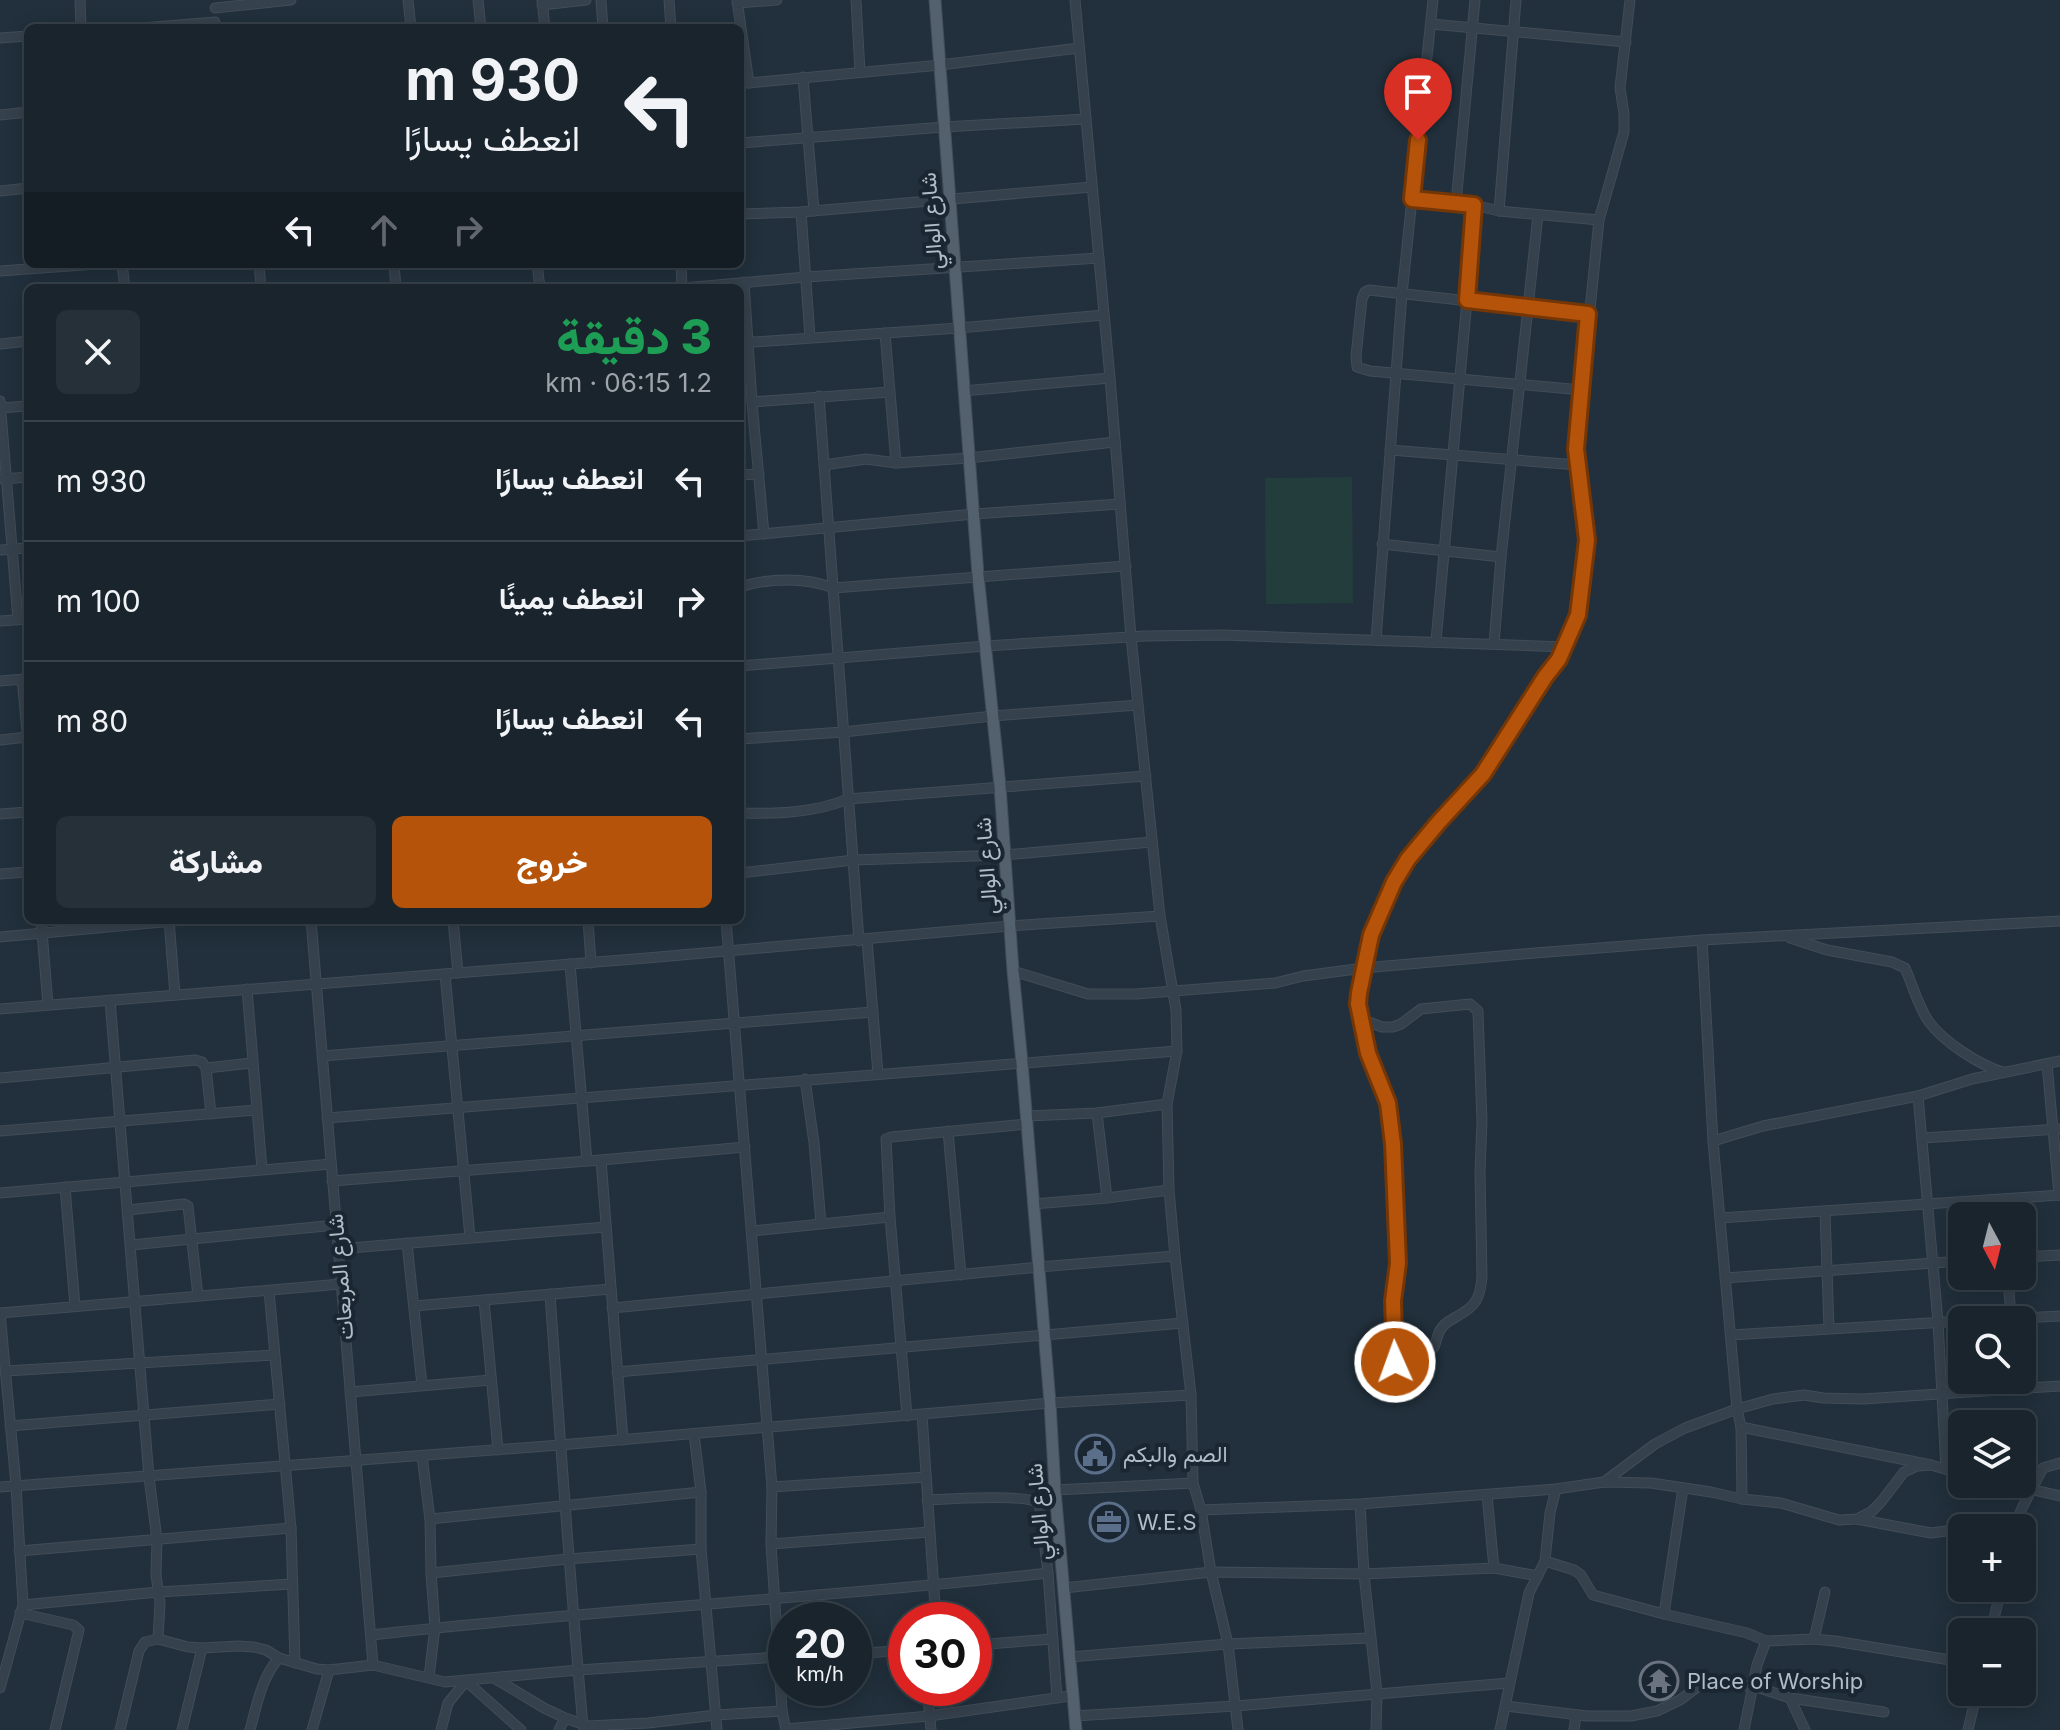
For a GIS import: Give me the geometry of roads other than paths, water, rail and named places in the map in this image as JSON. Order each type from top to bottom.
[{"type":"main road","name":"شارع الوالي","points":[[935,0],[963,391],[1000,786],[1070,1657],[1066,1696],[1075,1716],[1076,1730]]},
{"type":"street","points":[[80,0],[81,24]]},
{"type":"street","points":[[215,24],[214,4],[291,0]]},
{"type":"street","points":[[408,0],[411,24]]},
{"type":"street","points":[[478,0],[481,24]]},
{"type":"street","points":[[545,24],[542,2],[586,0]]},
{"type":"street","points":[[601,0],[603,24]]},
{"type":"street","points":[[669,0],[671,24]]},
{"type":"street","points":[[739,24],[737,2],[777,0]]},
{"type":"street","points":[[856,0],[860,72]]},
{"type":"street","points":[[1075,0],[1131,637],[1160,916],[1177,1019],[1177,1051],[1167,1104],[1169,1190],[1191,1395],[1193,1483],[1228,1644],[1238,1730]]},
{"type":"street","points":[[1376,640],[1402,294],[1433,0]]},
{"type":"street","points":[[1456,203],[1475,0]]},
{"type":"street","points":[[1499,211],[1516,0]]},
{"type":"street","points":[[1361,1019],[1373,1025],[1393,1027],[1421,1009],[1470,1004],[1478,1011],[1482,1122],[1480,1293],[1469,1309],[1441,1327],[1435,1345],[1425,1357],[1406,1365],[1395,1362],[1394,1350],[1393,1301],[1398,1263],[1393,1144],[1388,1103],[1368,1053],[1361,1019],[1358,1004],[1371,935],[1394,882],[1408,859],[1483,774],[1566,647],[1578,615],[1587,540],[1576,449],[1599,220],[1624,132],[1620,88],[1630,0]]},
{"type":"street","points":[[1431,24],[1626,42]]},
{"type":"street","points":[[0,38],[24,36]]},
{"type":"street","points":[[745,82],[940,65],[1079,48]]},
{"type":"street","points":[[803,77],[814,211]]},
{"type":"street","points":[[0,115],[24,112]]},
{"type":"street","points":[[744,143],[1086,119]]},
{"type":"street","points":[[744,214],[814,211],[1092,187]]},
{"type":"street","points":[[0,191],[24,188]]},
{"type":"street","points":[[1412,199],[1599,220]]},
{"type":"street","points":[[1436,641],[1474,205]]},
{"type":"street","points":[[801,212],[810,337]]},
{"type":"street","points":[[1494,644],[1538,215]]},
{"type":"street","points":[[723,284],[1099,258]]},
{"type":"street","points":[[0,271],[39,268]]},
{"type":"street","points":[[744,282],[744,343],[764,534]]},
{"type":"street","points":[[1582,390],[1362,370],[1356,362],[1362,299],[1369,290],[1588,314]]},
{"type":"street","points":[[744,343],[1104,315]]},
{"type":"street","points":[[885,333],[896,463]]},
{"type":"street","points":[[0,344],[24,341]]},
{"type":"street","points":[[963,391],[1110,378]]},
{"type":"street","points":[[752,402],[890,392]]},
{"type":"street","points":[[819,396],[848,799],[878,1074]]},
{"type":"street","points":[[0,401],[3,479],[23,619],[0,621]]},
{"type":"street","points":[[0,408],[24,406]]},
{"type":"street","points":[[824,465],[866,459],[896,463],[969,458],[1115,442]]},
{"type":"street","points":[[1390,450],[1578,465]]},
{"type":"street","points":[[744,475],[759,474]]},
{"type":"street","points":[[3,479],[24,477]]},
{"type":"street","points":[[744,536],[1120,504]]},
{"type":"street","points":[[1382,544],[1501,557]]},
{"type":"street","points":[[0,550],[24,548]]},
{"type":"street","points":[[744,586],[788,580],[821,583],[833,588],[1126,566]]},
{"type":"street","points":[[744,666],[1131,637],[1223,635],[1566,647]]},
{"type":"street","points":[[0,681],[24,679]]},
{"type":"street","points":[[744,739],[1138,705]]},
{"type":"street","points":[[0,740],[24,740]]},
{"type":"street","points":[[744,813],[764,814],[831,806],[848,799],[1146,776]]},
{"type":"street","points":[[0,814],[24,812]]},
{"type":"street","points":[[744,873],[854,860],[1004,855],[1152,842]]},
{"type":"street","points":[[0,874],[24,872]]},
{"type":"street","points":[[0,1009],[1160,916]]},
{"type":"street","points":[[1013,971],[1088,994],[1125,995],[1275,983],[1364,968],[1702,940],[2060,921]]},
{"type":"street","points":[[41,924],[48,1005]]},
{"type":"street","points":[[0,937],[140,924]]},
{"type":"street","points":[[169,924],[175,995]]},
{"type":"street","name":"شارع المربعات","points":[[311,924],[373,1665]]},
{"type":"street","points":[[453,924],[458,973]]},
{"type":"street","points":[[588,924],[591,963]]},
{"type":"street","points":[[726,924],[768,1428],[775,1600]]},
{"type":"street","points":[[1785,936],[1827,950],[1892,962],[1905,968],[1929,1022],[1979,1062],[2006,1073]]},
{"type":"street","points":[[1702,940],[1713,1141],[1741,1427],[1742,1499]]},
{"type":"street","points":[[570,964],[587,1161]]},
{"type":"street","points":[[445,974],[470,1237]]},
{"type":"street","points":[[247,989],[262,1169]]},
{"type":"street","points":[[110,1000],[149,1477],[157,1540],[158,1639]]},
{"type":"street","points":[[322,1056],[873,1012]]},
{"type":"street","points":[[327,1118],[1177,1051]]},
{"type":"street","points":[[0,1078],[195,1060],[202,1062],[206,1068],[211,1114]]},
{"type":"street","points":[[1713,1141],[1763,1126],[1918,1096],[1972,1079],[2060,1061]]},
{"type":"street","points":[[206,1068],[252,1063]]},
{"type":"street","points":[[1720,1218],[2060,1195],[2056,1129],[2047,1064]]},
{"type":"street","points":[[805,1079],[821,1223]]},
{"type":"street","points":[[1741,1427],[1946,1469],[1938,1322],[1918,1096]]},
{"type":"street","points":[[907,1416],[886,1139],[1167,1104]]},
{"type":"street","points":[[0,1131],[256,1110]]},
{"type":"street","points":[[1097,1113],[1107,1198]]},
{"type":"street","points":[[1923,1138],[2056,1129]]},
{"type":"street","points":[[948,1131],[961,1275]]},
{"type":"street","points":[[332,1181],[745,1147]]},
{"type":"street","points":[[601,1160],[623,1440]]},
{"type":"street","points":[[0,1193],[331,1164]]},
{"type":"street","points":[[65,1187],[75,1306]]},
{"type":"street","points":[[1033,1204],[1169,1190]]},
{"type":"street","points":[[128,1210],[188,1206],[198,1296]]},
{"type":"street","points":[[1825,1211],[1829,1328]]},
{"type":"street","points":[[752,1231],[890,1217]]},
{"type":"street","points":[[131,1245],[336,1225]]},
{"type":"street","points":[[338,1249],[606,1227]]},
{"type":"street","points":[[407,1243],[422,1385]]},
{"type":"street","points":[[2036,1256],[2060,1255]]},
{"type":"street","points":[[612,1308],[1175,1256]]},
{"type":"street","points":[[1725,1278],[1948,1262]]},
{"type":"street","points":[[0,1688],[22,1609],[16,1485],[0,1313],[341,1284]]},
{"type":"street","points":[[414,1306],[611,1289]]},
{"type":"street","points":[[269,1291],[291,1528],[295,1663]]},
{"type":"street","points":[[550,1294],[572,1615],[583,1726]]},
{"type":"street","points":[[484,1300],[498,1450]]},
{"type":"street","points":[[2036,1317],[2060,1316]]},
{"type":"street","points":[[1731,1335],[1948,1322]]},
{"type":"street","points":[[617,1372],[1183,1323]]},
{"type":"street","points":[[6,1371],[274,1355]]},
{"type":"street","points":[[350,1392],[491,1380]]},
{"type":"street","points":[[1604,1482],[1655,1444],[1685,1428],[1737,1409],[1789,1396],[1863,1399],[2060,1386]]},
{"type":"street","points":[[0,1487],[623,1440],[1050,1403],[1191,1395]]},
{"type":"street","points":[[10,1426],[280,1404]]},
{"type":"street","points":[[922,1415],[934,1602]]},
{"type":"street","points":[[694,1434],[701,1492],[701,1549],[717,1730]]},
{"type":"street","points":[[422,1456],[430,1519],[435,1627],[429,1677]]},
{"type":"street","points":[[2036,1481],[2043,1468],[2060,1463]]},
{"type":"street","points":[[1857,1519],[1881,1502],[1904,1472],[1917,1466],[1931,1465]]},
{"type":"street","points":[[772,1487],[926,1477]]},
{"type":"street","points":[[1201,1510],[1360,1504],[1556,1489],[1604,1482],[1651,1483],[1781,1503],[1839,1520],[1857,1519],[1931,1533],[1948,1531]]},
{"type":"street","points":[[1055,1490],[1193,1483]]},
{"type":"street","points":[[1664,1614],[1683,1488]]},
{"type":"street","points":[[1500,1730],[1529,1593],[1545,1561],[1556,1489]]},
{"type":"street","points":[[2036,1490],[2060,1496]]},
{"type":"street","points":[[430,1519],[701,1492]]},
{"type":"street","points":[[1487,1495],[1494,1568]]},
{"type":"street","points":[[782,1706],[786,1729],[929,1716],[1066,1696],[1053,1639],[1042,1516],[1036,1501],[981,1497],[927,1500]]},
{"type":"street","points":[[1360,1504],[1369,1638],[1377,1693],[1376,1730]]},
{"type":"street","points":[[19,1551],[291,1528]]},
{"type":"street","points":[[771,1544],[930,1532]]},
{"type":"street","points":[[431,1573],[701,1549]]},
{"type":"street","points":[[1545,1561],[1574,1570],[1581,1575],[1593,1595],[1747,1633],[1766,1641],[1814,1639],[1948,1660]]},
{"type":"street","points":[[1064,1588],[1211,1572],[1364,1574],[1494,1568],[1538,1576]]},
{"type":"street","points":[[371,1635],[1048,1573]]},
{"type":"street","points":[[22,1609],[158,1592],[292,1584]]},
{"type":"street","points":[[1814,1639],[1825,1592]]},
{"type":"street","points":[[22,1609],[73,1625],[79,1630],[55,1730]]},
{"type":"street","points":[[1070,1657],[1228,1644],[1369,1638]]},
{"type":"street","points":[[120,1730],[139,1651],[145,1642],[158,1639],[188,1647],[254,1647],[308,1668],[329,1670],[373,1665],[445,1682],[578,1670],[768,1659]]},
{"type":"street","points":[[992,1644],[1053,1639]]},
{"type":"street","points":[[1744,1730],[1757,1665],[1766,1641]]},
{"type":"street","points":[[182,1730],[202,1648]]},
{"type":"street","points":[[250,1730],[269,1670],[279,1658]]},
{"type":"street","points":[[312,1730],[329,1670]]},
{"type":"street","points":[[494,1678],[544,1708],[583,1726],[648,1727],[716,1715],[782,1711]]},
{"type":"street","points":[[441,1730],[448,1703],[466,1681]]},
{"type":"street","points":[[466,1681],[521,1730]]},
{"type":"street","points":[[1075,1716],[1509,1683]]},
{"type":"street","points":[[1506,1706],[1576,1715],[1631,1716],[1657,1711],[1696,1688],[1709,1684],[1753,1686],[1790,1698],[1884,1712]]},
{"type":"street","points":[[1790,1698],[1805,1730]]},
{"type":"street","points":[[928,1706],[931,1730]]},
{"type":"street","points":[[1968,1730],[1974,1706]]},
{"type":"street","points":[[1574,1730],[1576,1715]]},
{"type":"street","points":[[559,1730],[565,1718]]},
{"type":"place","name":"الصم والبكم","points":[[1095,1454]]},
{"type":"place","name":"W.E.S","points":[[1109,1522]]},
{"type":"place","name":"Place of Worship","points":[[1659,1681]]}]
